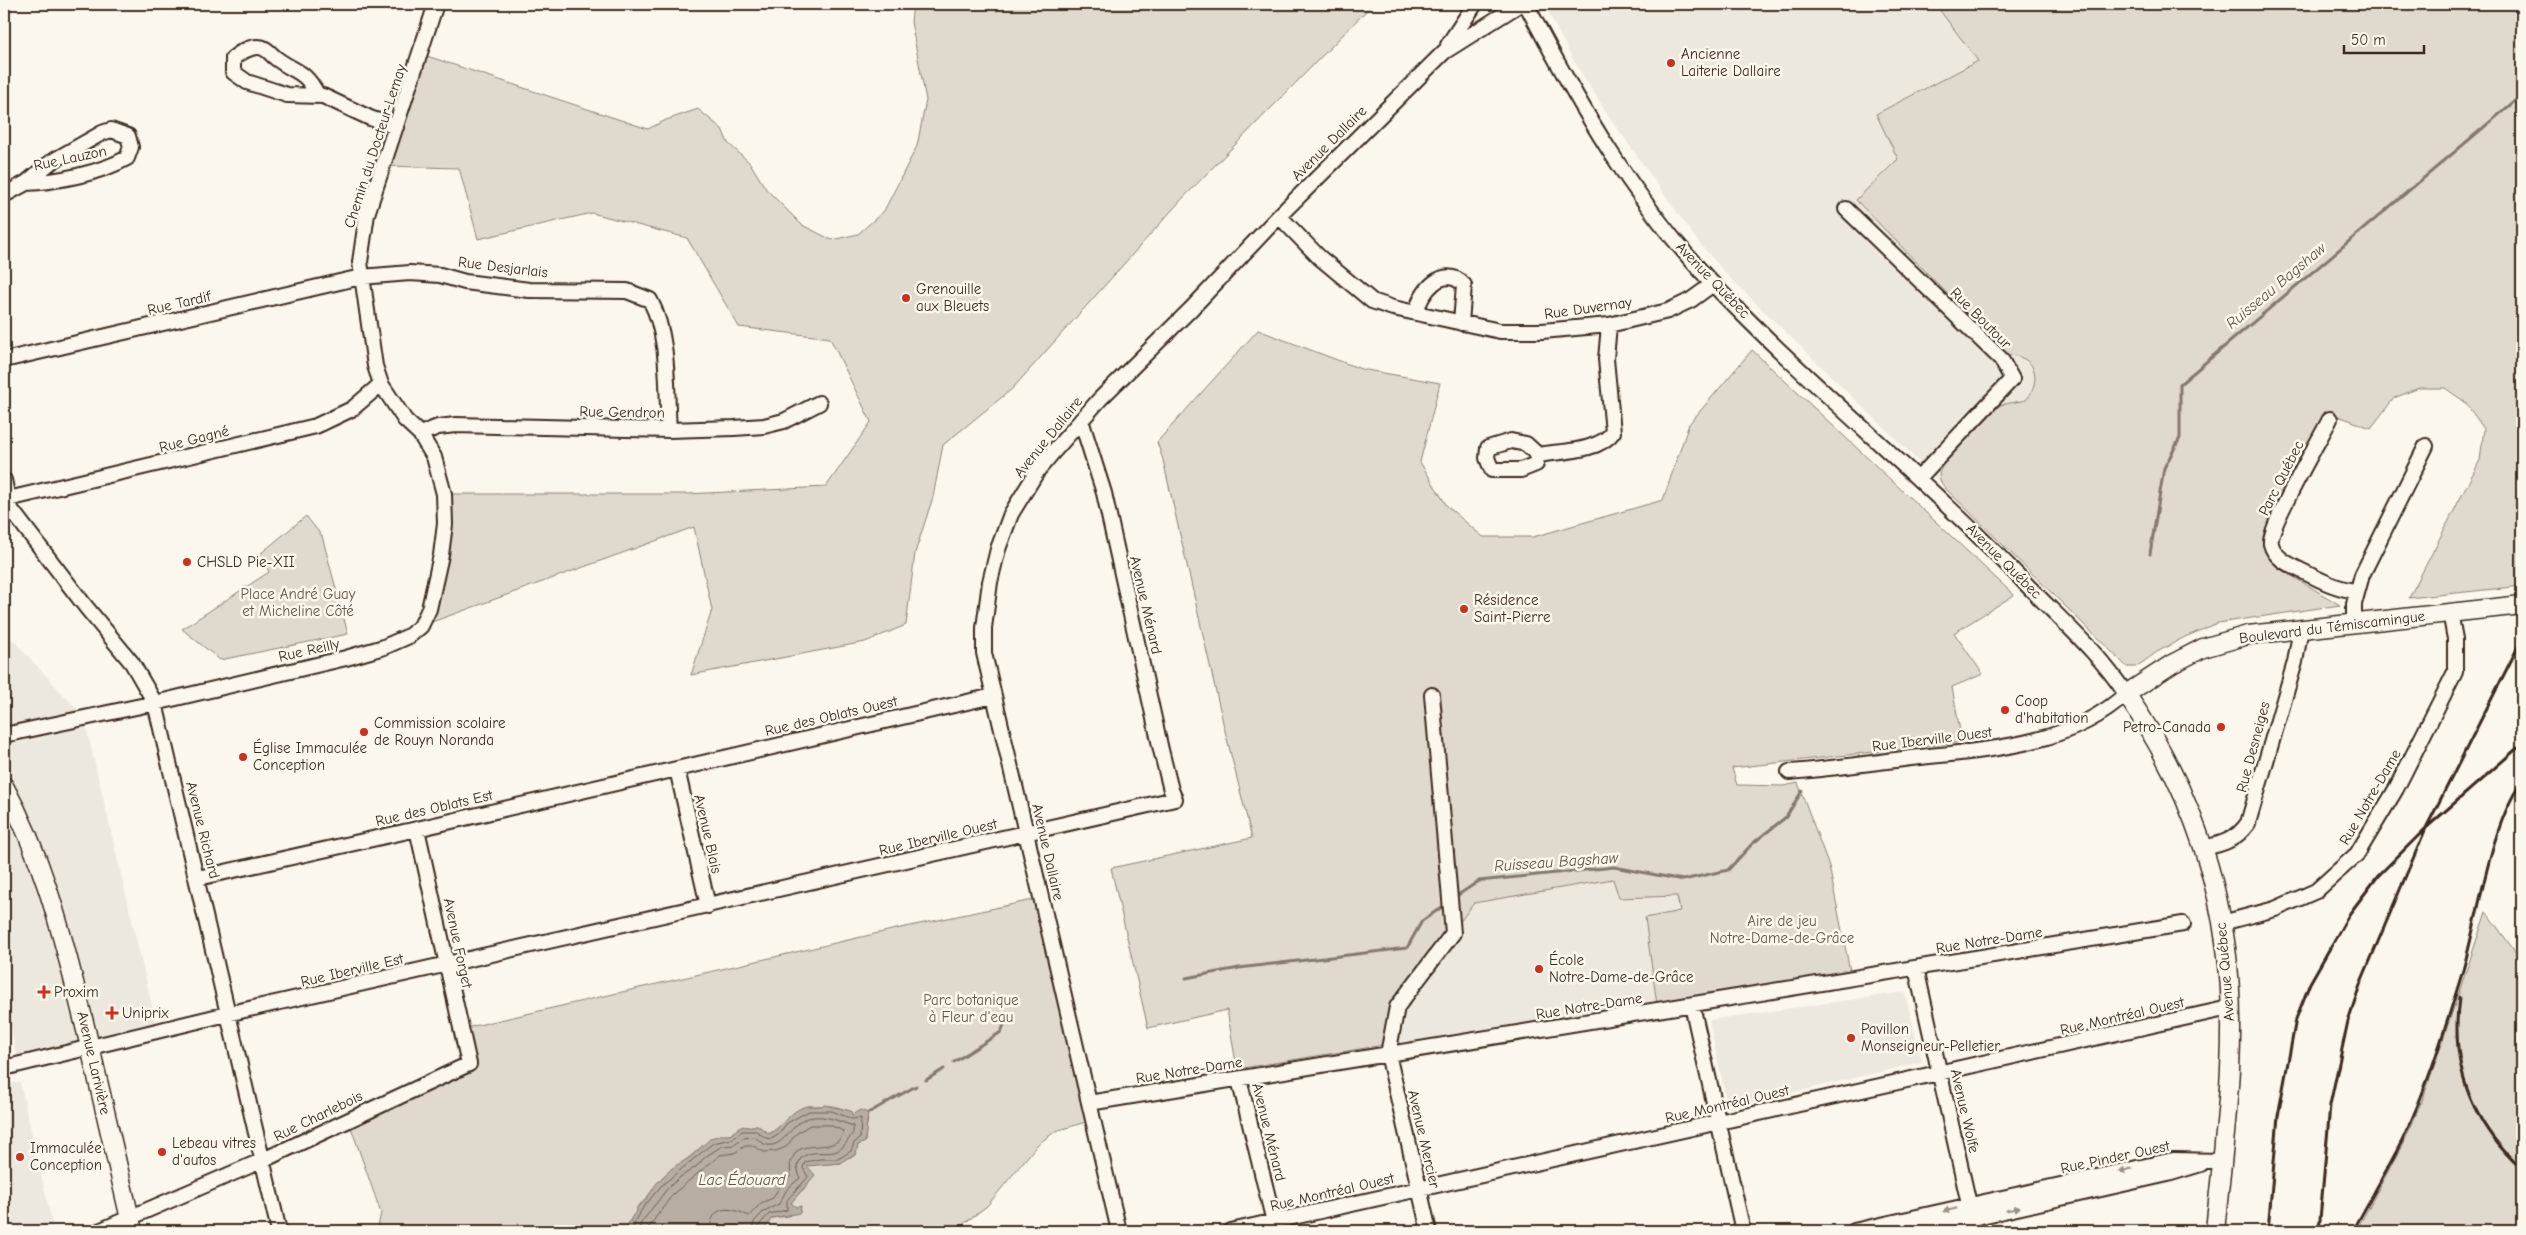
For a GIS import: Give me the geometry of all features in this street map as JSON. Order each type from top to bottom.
[{"type":"main road","name":"Boulevard du Témiscamingue","points":[[2126,694],[2172,664],[2203,648],[2248,635],[2522,605]]},
{"type":"main road","name":"Avenue Québec","points":[[2126,694],[2144,720],[2176,777],[2203,848],[2222,923],[2226,950],[2229,1008],[2229,1072],[2215,1231]]},
{"type":"main road","name":"Avenue Larivière","points":[[4,786],[18,813],[50,890],[90,1048],[131,1225]]},
{"type":"street","name":"Chemin du Docteur-Lemay","points":[[420,434],[406,420],[380,384],[375,366],[362,277],[362,242],[367,214],[436,4]]},
{"type":"street","points":[[1444,52],[1475,4]]},
{"type":"street","name":"Avenue Dallaire","points":[[1118,1231],[1026,834],[1012,765],[993,696],[984,654],[984,628],[990,582],[998,549],[1011,514],[1038,470],[1081,420],[1279,216],[1444,52],[1520,4]]},
{"type":"street","name":"Avenue Québec","points":[[1526,4],[1573,94],[1599,136],[1637,192],[1672,238],[1714,284],[2067,622],[2108,668],[2126,694]]},
{"type":"street","points":[[317,94],[312,83],[301,72],[278,59],[267,49],[253,48],[241,52],[233,58],[233,72],[247,82],[287,95],[317,94],[396,127]]},
{"type":"street","name":"Rue Lauzon","points":[[4,195],[26,183],[51,162],[102,133],[111,130],[128,136],[131,147],[127,158],[111,167],[42,183],[26,183]]},
{"type":"street","name":"Rue Boutour","points":[[1846,209],[2002,359],[2012,379],[1918,479]]},
{"type":"street","name":"Rue Duvernay","points":[[1279,216],[1319,257],[1357,290],[1379,303],[1500,332],[1609,324],[1668,310],[1691,300],[1714,284]]},
{"type":"street","name":"Rue Desjarlais","points":[[362,277],[410,273],[440,275],[465,282],[529,290],[627,291],[650,300],[662,343],[668,430]]},
{"type":"street","name":"Rue Tardif","points":[[4,360],[362,277]]},
{"type":"street","points":[[1416,312],[1418,302],[1437,280],[1450,277],[1458,278],[1464,285],[1461,323]]},
{"type":"street","points":[[1538,455],[1597,444],[1608,438],[1613,432],[1606,360],[1609,324]]},
{"type":"street","name":"Rue Gagné","points":[[5,500],[316,426],[352,409],[380,384]]},
{"type":"street","name":"Rue Gendron","points":[[420,434],[438,427],[456,425],[668,430],[764,426],[796,417],[820,403]]},
{"type":"street","name":"Avenue Ménard","points":[[1081,420],[1102,484],[1161,750],[1175,799]]},
{"type":"street","name":"Parc Québec","points":[[2330,420],[2275,523],[2271,544],[2276,554],[2286,563],[2341,590],[2356,592]]},
{"type":"street","name":"Rue Reilly","points":[[4,735],[155,703],[369,652],[409,636],[421,626],[429,609],[445,524],[444,494],[440,474],[434,458],[420,434]]},
{"type":"street","points":[[2354,623],[2356,592],[2362,575],[2426,446]]},
{"type":"street","name":"Avenue Richard","points":[[4,480],[5,500],[10,508],[132,663],[155,703],[198,878],[261,1161],[279,1231]]},
{"type":"street","name":"Rue Notre-Dame","points":[[2222,923],[2275,909],[2316,891],[2357,854],[2396,789],[2454,672],[2455,639],[2450,612]]},
{"type":"street","name":"Rue Desneiges","points":[[2203,848],[2229,842],[2242,832],[2248,823],[2295,662],[2301,628]]},
{"type":"street","name":"Rue Iberville Ouest","points":[[1789,772],[1982,751],[2030,742],[2051,736],[2094,717],[2113,707],[2126,694]]},
{"type":"street","points":[[1388,1054],[1396,1007],[1453,933],[1432,695]]},
{"type":"street","name":"Rue des Oblats Ouest","points":[[677,769],[993,696]]},
{"type":"street","name":"Rue des Oblats Est","points":[[198,878],[677,769]]},
{"type":"street","name":"Avenue Blais","points":[[677,769],[708,906]]},
{"type":"street","name":"Rue Iberville Ouest","points":[[708,906],[1175,799]]},
{"type":"street","name":"Avenue Forget","points":[[417,829],[445,965],[469,1064]]},
{"type":"street","name":"Rue Iberville Est","points":[[4,1068],[228,1014],[708,906]]},
{"type":"street","name":"Rue Notre-Dame","points":[[1089,1103],[2183,924]]},
{"type":"street","name":"Avenue Wolfe","points":[[1916,968],[1972,1218]]},
{"type":"street","points":[[1692,1004],[1743,1231]]},
{"type":"street","name":"Rue Montréal Ouest","points":[[1231,1231],[2229,1008]]},
{"type":"street","name":"Avenue Mercier","points":[[1388,1054],[1429,1231]]},
{"type":"street","name":"Rue Charlebois","points":[[99,1231],[131,1225],[261,1161],[469,1064]]},
{"type":"street","name":"Avenue Ménard","points":[[1239,1079],[1274,1222]]},
{"type":"street","name":"Rue Pinder Ouest","points":[[1914,1231],[2168,1174],[2194,1165],[2222,1161]]},
{"type":"street","name":"Rue Pinder Ouest","points":[[1854,1231],[1972,1218]]},
{"type":"shaded area","points":[[1544,4],[1935,4],[1978,61],[1876,114],[2006,354],[2024,358],[2031,365],[2035,373],[2035,385],[2031,395],[2026,400],[2000,406],[1945,462],[1939,470],[1941,483],[1731,279],[1699,243],[1608,115],[1572,58]]},
{"type":"shaded area","points":[[4,630],[84,717],[158,1031],[19,1065],[4,999]]},
{"type":"shaded area","name":"École Notre-Dame-de-Grâce","points":[[1613,879],[1619,898],[1678,896],[1680,911],[1645,918],[1657,1005],[1390,1044],[1397,1007],[1474,903]]},
{"type":"shaded area","name":"École Notre-Dame-de-Grâce","points":[[1905,992],[1922,1062],[1728,1108],[1709,1020]]},
{"type":"shaded area","name":"Immaculée Conception","points":[[20,1082],[54,1231],[4,1230],[4,1085]]},
{"type":"green space","points":[[913,4],[1373,4],[1182,199],[1013,388],[943,445],[933,497],[915,553],[906,625],[865,642],[691,675],[712,610],[694,527],[421,626],[429,609],[444,494],[687,494],[826,487],[871,422],[830,338],[739,327],[687,238],[592,213],[478,239],[459,168],[382,166],[421,54],[648,129],[666,120],[698,109],[722,129],[728,143],[750,163],[766,189],[802,225],[832,240],[858,234],[884,211],[917,146],[926,100],[911,22]]},
{"type":"green space","points":[[1935,4],[2522,4],[2522,586],[2409,598],[2480,460],[2484,429],[2465,402],[2445,388],[2419,388],[2394,398],[2371,428],[2327,412],[2266,529],[2265,548],[2277,567],[2340,605],[2218,623],[2185,637],[2157,652],[2136,667],[2127,667],[1945,488],[1939,475],[1945,462],[2000,405],[2026,400],[2033,389],[2035,377],[2032,366],[2028,361],[2006,354],[1856,200],[1898,159],[1876,114],[1978,61]]},
{"type":"green space","name":"Aire de jeu Notre-Dame-de-Grâce","points":[[1258,330],[1361,369],[1440,383],[1420,462],[1447,506],[1483,537],[1533,537],[1663,500],[1689,424],[1752,350],[2014,595],[1954,633],[1983,674],[1952,687],[1962,742],[1732,768],[1737,785],[1783,786],[1798,783],[1829,866],[1850,971],[1657,1005],[1645,918],[1680,911],[1677,896],[1619,898],[1613,879],[1474,903],[1397,1007],[1390,1044],[1237,1069],[1227,1010],[1148,1028],[1111,868],[1252,838],[1224,727],[1163,460],[1157,442]]},
{"type":"green space","name":"Place André Guay et Micheline Côté","points":[[306,516],[322,536],[348,634],[220,660],[182,629],[269,572],[260,554]]},
{"type":"green space","name":"Parc botanique à Fleur d'eau","points":[[1042,898],[1093,1120],[1056,1131],[1038,1144],[987,1206],[954,1231],[763,1231],[772,1218],[789,1216],[796,1207],[791,1204],[796,1195],[808,1186],[807,1165],[841,1163],[847,1158],[856,1155],[858,1145],[865,1142],[868,1120],[857,1113],[852,1115],[847,1110],[833,1106],[808,1106],[769,1134],[757,1125],[741,1126],[730,1135],[717,1137],[707,1143],[660,1180],[637,1207],[637,1212],[629,1221],[626,1231],[377,1231],[381,1213],[348,1119],[469,1064],[461,1029],[896,929]]},
{"type":"green space","points":[[2486,912],[2522,961],[2522,1231],[2356,1231],[2405,1140],[2423,1099]]},
{"type":"water","name":"Lac Édouard","points":[[825,1105],[851,1111],[852,1115],[860,1110],[868,1113],[865,1142],[858,1145],[856,1155],[847,1158],[841,1163],[807,1166],[815,1175],[791,1203],[796,1207],[801,1206],[800,1213],[772,1218],[763,1231],[734,1231],[731,1227],[727,1231],[626,1231],[633,1215],[637,1212],[637,1207],[644,1202],[657,1183],[672,1168],[689,1158],[711,1138],[720,1135],[730,1135],[741,1126],[757,1125],[769,1134],[801,1108]]},
{"type":"waterway","name":"Ruisseau Bagshaw","points":[[2150,554],[2164,468],[2180,438],[2180,384],[2522,95]]},
{"type":"waterway","name":"Ruisseau Bagshaw","points":[[1458,895],[1479,881],[1614,867],[1683,880],[1728,870],[1752,844],[1786,817],[1802,791]]},
{"type":"waterway","name":"Ruisseau Bagshaw","points":[[1186,978],[1239,968],[1407,948],[1422,921],[1442,907]]},
{"type":"waterway","name":"Ruisseau Bagshaw","points":[[954,1062],[1001,1032],[1009,1013]]},
{"type":"waterway","name":"Ruisseau Bagshaw","points":[[926,1080],[944,1069]]},
{"type":"waterway","name":"Ruisseau Bagshaw","points":[[868,1113],[916,1086]]},
{"type":"railway","points":[[2319,1231],[2330,1105],[2348,1021],[2361,982],[2426,828],[2522,639]]},
{"type":"railway","points":[[2268,1231],[2278,1116],[2296,1019],[2310,983],[2350,913],[2378,876],[2426,828],[2522,744]]},
{"type":"railway","points":[[2353,1231],[2402,1141],[2427,1081],[2461,977],[2493,849],[2510,801],[2522,781]]},
{"type":"railway","points":[[2459,998],[2458,1047],[2468,1092],[2477,1113],[2489,1132],[2522,1169]]},
{"type":"place","name":"Ancienne Laiterie Dallaire","points":[[1671,63]]},
{"type":"place","name":"Grenouille aux Bleuets","points":[[906,298]]},
{"type":"place","name":"CHSLD Pie-XII","points":[[187,562]]},
{"type":"place","name":"Résidence Saint-Pierre","points":[[1464,609]]},
{"type":"place","name":"Coop d'habitation","points":[[2005,710]]},
{"type":"place","name":"Petro-Canada","points":[[2221,727]]},
{"type":"place","name":"Commission scolaire de Rouyn Noranda","points":[[364,732]]},
{"type":"place","name":"Église Immaculée Conception","points":[[243,757]]},
{"type":"place","name":"École Notre-Dame-de-Grâce","points":[[1539,969]]},
{"type":"place","name":"Proxim","points":[[44,992]]},
{"type":"place","name":"Uniprix","points":[[112,1013]]},
{"type":"place","name":"Pavillon Monseigneur-Pelletier","points":[[1851,1038]]},
{"type":"place","name":"Lebeau vitres d'autos","points":[[162,1152]]},
{"type":"place","name":"Immaculée Conception","points":[[20,1157]]}]
